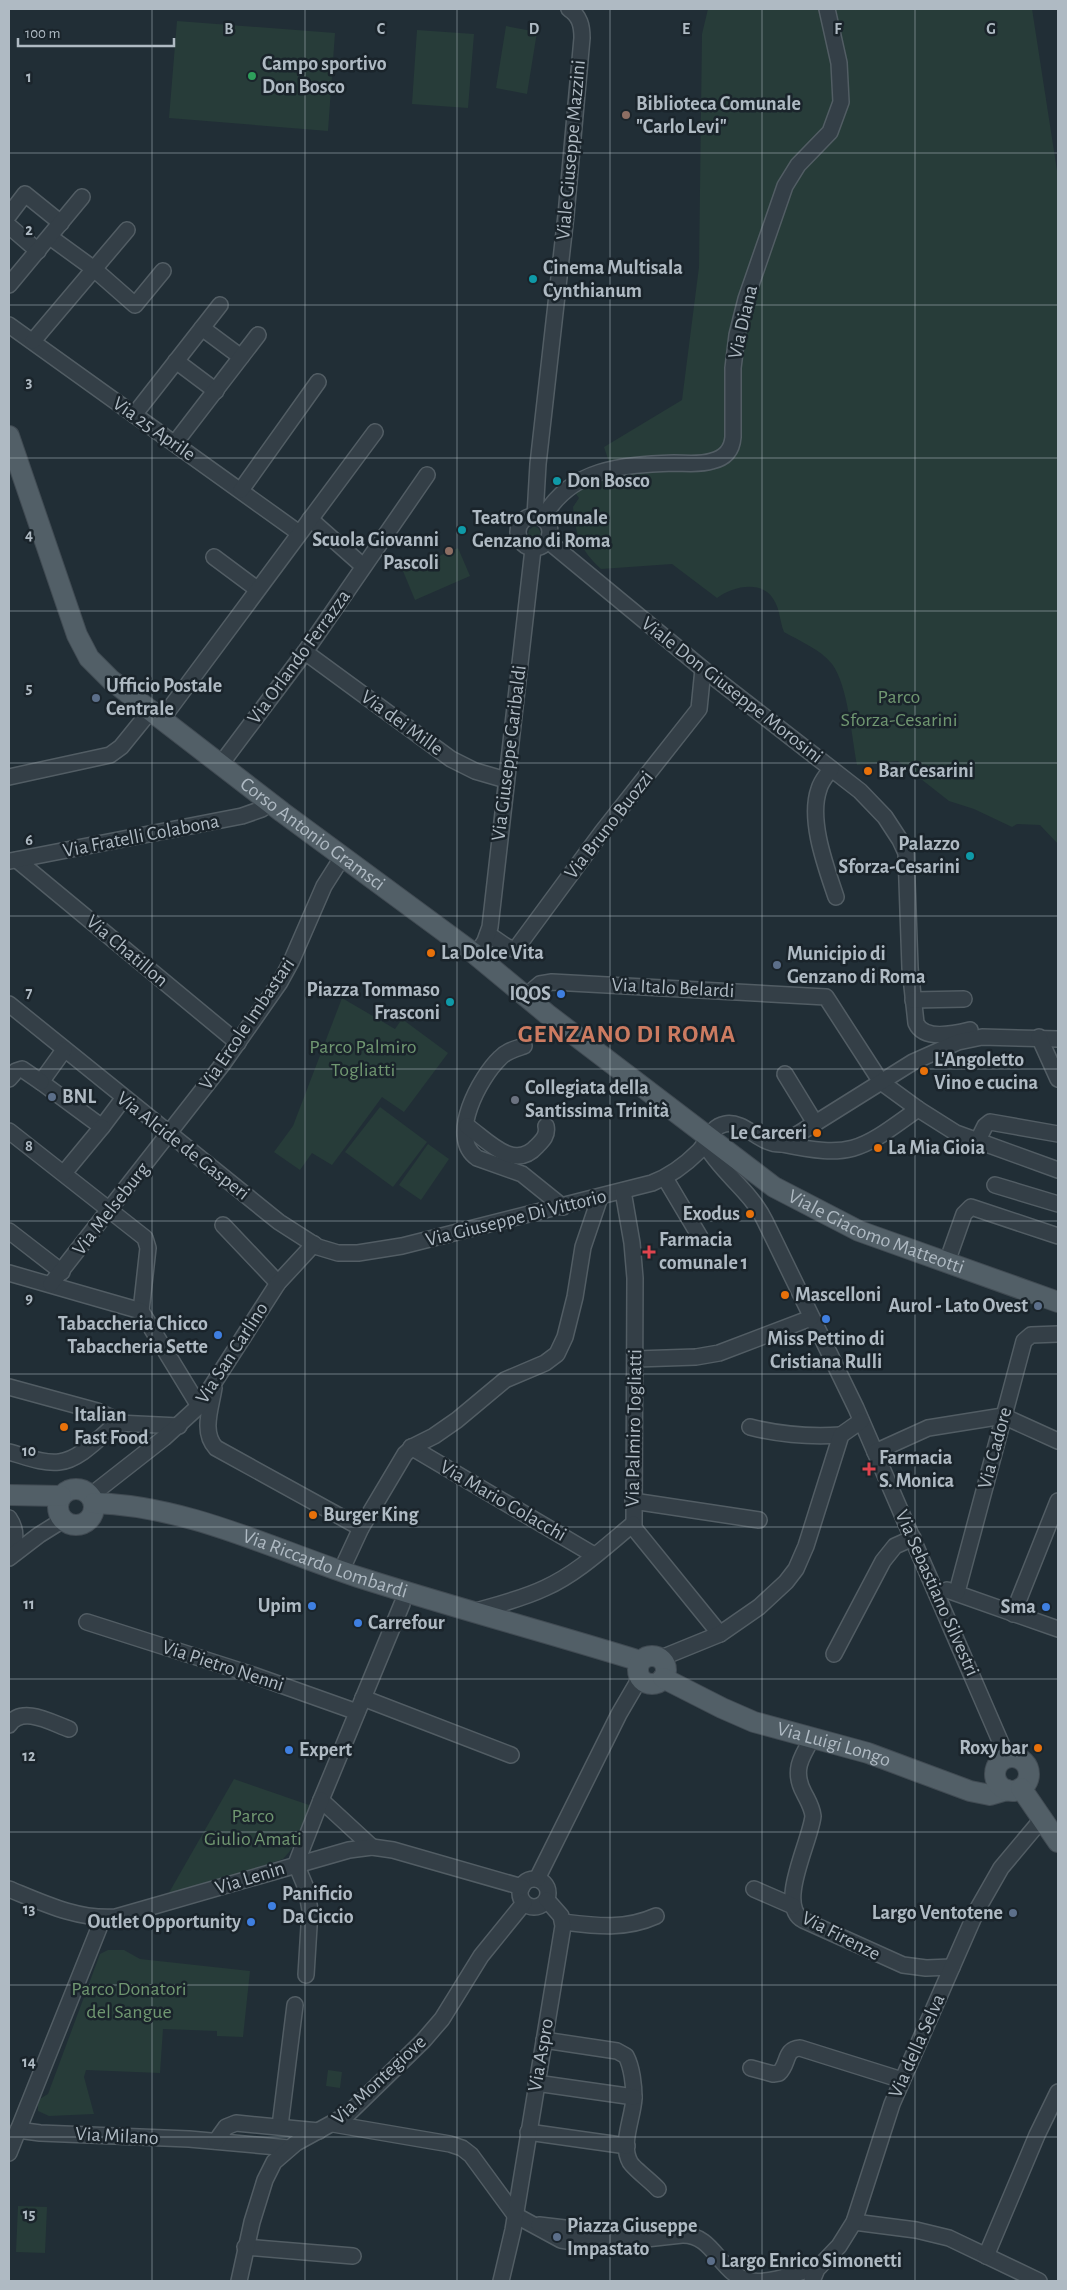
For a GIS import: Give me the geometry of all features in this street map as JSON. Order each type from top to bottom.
[{"type":"main road","name":"Corso Antonio Gramsci","points":[[9,436],[68,614],[80,643],[89,658],[102,672],[156,715],[269,802],[476,955],[526,996]]},
{"type":"main road","name":"Viale Giacomo Matteotti","points":[[526,996],[707,1140],[791,1197],[859,1231],[1058,1302]]},
{"type":"main road","points":[[9,1495],[61,1510],[73,1525],[84,1523],[92,1505],[86,1492],[76,1489],[65,1492],[61,1510]]},
{"type":"main road","name":"Via Riccardo Lombardi","points":[[92,1505],[154,1510],[203,1522],[341,1571],[471,1612],[639,1670]]},
{"type":"main road","name":"Via Riccardo Lombardi","points":[[92,1505],[131,1517],[193,1531],[250,1549],[454,1621],[639,1670]]},
{"type":"main road","points":[[9,1507],[61,1510]]},
{"type":"main road","points":[[639,1670],[648,1656],[663,1668]]},
{"type":"main road","name":"Via Luigi Longo","points":[[663,1668],[739,1716],[896,1762],[970,1791],[990,1795],[1009,1787]]},
{"type":"main road","name":"Via Luigi Longo","points":[[663,1668],[725,1699],[756,1712],[849,1738],[967,1778],[1009,1787]]},
{"type":"main road","points":[[1009,1787],[1028,1780],[1029,1769],[1027,1764],[1018,1758],[1007,1757],[996,1768],[996,1778],[1009,1787],[1042,1819],[1058,1842]]},
{"type":"street","name":"Viale Giuseppe Mazzini","points":[[539,517],[538,464],[566,215],[582,38],[581,23],[576,14],[569,9]]},
{"type":"street","name":"Via Diana","points":[[539,517],[565,489],[592,475],[615,468],[640,465],[711,462],[722,458],[730,450],[733,437],[733,368],[737,335],[746,299],[785,186],[801,162],[830,132],[841,102],[839,63],[828,9]]},
{"type":"street","points":[[9,215],[26,194],[61,223]]},
{"type":"street","points":[[9,285],[82,197]]},
{"type":"street","points":[[9,226],[38,251]]},
{"type":"street","points":[[33,341],[127,230]]},
{"type":"street","points":[[50,237],[94,269],[135,306],[163,271]]},
{"type":"street","points":[[134,415],[220,305]]},
{"type":"street","name":"Via 25 Aprile","points":[[9,325],[299,533]]},
{"type":"street","points":[[202,328],[241,357]]},
{"type":"street","points":[[175,443],[258,335]]},
{"type":"street","points":[[176,361],[216,391]]},
{"type":"street","points":[[241,490],[318,382]]},
{"type":"street","points":[[9,777],[110,755],[156,715],[257,589],[376,432]]},
{"type":"street","name":"Via Orlando Ferrazza","points":[[221,764],[305,652],[427,475]]},
{"type":"street","points":[[539,517],[551,530],[548,541],[542,547],[533,549],[522,544],[518,532],[522,521],[539,517]]},
{"type":"street","points":[[310,519],[364,566]]},
{"type":"street","name":"Viale Don Giuseppe Morosini","points":[[548,541],[703,669],[832,769],[875,806],[896,832],[906,857],[913,1000]]},
{"type":"street","name":"Via Giuseppe Garibaldi","points":[[476,955],[488,934],[533,549]]},
{"type":"street","points":[[214,557],[257,589]]},
{"type":"street","name":"Via dei Mille","points":[[305,652],[451,759],[475,771],[506,780]]},
{"type":"street","name":"Via Bruno Buozzi","points":[[488,934],[509,948],[514,949],[518,946],[602,832],[699,709],[703,669]]},
{"type":"street","points":[[832,769],[820,785],[816,808],[822,850],[836,897]]},
{"type":"street","name":"Via Fratelli Colabona","points":[[13,860],[242,816],[262,809],[269,802]]},
{"type":"street","name":"Via Ercole Imbastari","points":[[170,1133],[238,1043],[288,969],[324,886],[343,856]]},
{"type":"street","name":"Via Chatillon","points":[[13,860],[238,1043]]},
{"type":"street","name":"Via Italo Belardi","points":[[526,996],[540,984],[552,982],[826,997],[880,1082]]},
{"type":"street","points":[[964,999],[913,1000],[916,1023],[920,1031],[927,1034],[974,1030],[987,1034],[1058,1039]]},
{"type":"street","name":"Via Alcide de Gasperi","points":[[9,1004],[123,1099],[170,1133],[272,1217],[314,1244]]},
{"type":"street","points":[[782,1144],[913,1062],[952,1044],[987,1034]]},
{"type":"street","points":[[1039,1038],[1058,1079]]},
{"type":"street","points":[[524,1046],[500,1057],[479,1086],[471,1102],[466,1126],[468,1146],[474,1155],[494,1165],[522,1174],[563,1207]]},
{"type":"street","points":[[41,1082],[64,1050]]},
{"type":"street","points":[[9,1080],[16,1071],[22,1068],[102,1127]]},
{"type":"street","points":[[785,1074],[814,1123]]},
{"type":"street","points":[[880,1082],[948,1128],[977,1142],[1058,1170]]},
{"type":"street","points":[[64,1173],[123,1099]]},
{"type":"street","points":[[782,1144],[818,1151],[854,1149],[873,1141],[918,1109]]},
{"type":"street","points":[[977,1142],[985,1126],[990,1122],[1058,1134]]},
{"type":"street","name":"Via Giuseppe Di Vittorio","points":[[314,1244],[338,1253],[380,1250],[623,1191],[665,1178],[686,1163],[715,1129],[726,1124],[734,1125],[768,1142],[782,1144]]},
{"type":"street","points":[[466,1126],[504,1153],[517,1157],[528,1155],[533,1151],[545,1137],[546,1126]]},
{"type":"street","points":[[9,1131],[111,1210],[146,1240],[148,1250],[141,1312],[199,1406]]},
{"type":"street","name":"Via Melseburg","points":[[51,1284],[170,1133]]},
{"type":"street","name":"Via Sebastiano Silvestri","points":[[707,1140],[716,1161],[745,1191],[759,1209],[861,1421],[1007,1757]]},
{"type":"street","points":[[665,1178],[700,1237]]},
{"type":"street","points":[[995,1185],[1058,1204]]},
{"type":"street","name":"Via Palmiro Togliatti","points":[[623,1191],[633,1254],[636,1359],[633,1524],[637,1535],[720,1634]]},
{"type":"street","points":[[341,1571],[361,1528],[399,1461],[412,1448],[451,1425],[509,1378],[549,1361],[558,1354],[565,1337],[585,1241],[600,1197]]},
{"type":"street","points":[[946,1262],[964,1214],[971,1207],[1058,1236]]},
{"type":"street","name":"Via San Carlino","points":[[223,1225],[278,1283]]},
{"type":"street","points":[[9,1231],[62,1272]]},
{"type":"street","name":"Via San Carlino","points":[[92,1505],[199,1406],[244,1332],[278,1283],[314,1244]]},
{"type":"street","points":[[9,1273],[141,1312]]},
{"type":"street","points":[[636,1359],[696,1358],[713,1355],[729,1351],[811,1318]]},
{"type":"street","name":"Via Cadore","points":[[956,1592],[1025,1339],[1034,1334],[1058,1334]]},
{"type":"street","points":[[214,1384],[208,1431],[210,1440],[216,1448],[361,1528]]},
{"type":"street","points":[[9,1388],[97,1411],[110,1417],[117,1423],[179,1426]]},
{"type":"street","points":[[875,1452],[928,1428],[1003,1416],[1058,1441]]},
{"type":"street","points":[[750,1427],[781,1434],[840,1435],[861,1421]]},
{"type":"street","points":[[9,1452],[49,1462],[67,1460],[78,1455],[117,1423]]},
{"type":"street","points":[[663,1668],[720,1634],[766,1601],[786,1582],[796,1569],[809,1538],[840,1435]]},
{"type":"street","name":"Via Mario Colacchi","points":[[412,1448],[594,1555]]},
{"type":"street","points":[[633,1501],[758,1520]]},
{"type":"street","points":[[1013,1614],[1058,1501]]},
{"type":"street","points":[[9,1558],[38,1535],[61,1510]]},
{"type":"street","points":[[9,1518],[13,1524],[16,1537],[9,1558]]},
{"type":"street","points":[[471,1612],[524,1597],[546,1588],[566,1577],[633,1524]]},
{"type":"street","points":[[834,1654],[883,1561],[895,1546],[913,1538]]},
{"type":"street","points":[[935,1590],[956,1592],[1058,1629]]},
{"type":"street","points":[[306,1975],[310,1906],[306,1888],[296,1864],[402,1604]]},
{"type":"street","name":"Via Pietro Nenni","points":[[87,1622],[253,1674],[357,1712]]},
{"type":"street","points":[[537,1879],[639,1670]]},
{"type":"street","points":[[363,1698],[511,1755]]},
{"type":"street","points":[[9,1725],[16,1718],[26,1715],[69,1729]]},
{"type":"street","name":"Via Firenze","points":[[813,1737],[801,1757],[798,1768],[798,1780],[811,1807],[813,1816],[794,1886],[793,1906],[797,1916],[896,1963],[919,1968],[952,1967]]},
{"type":"street","points":[[322,1800],[372,1847]]},
{"type":"street","name":"Via della Selva","points":[[812,2281],[820,2266],[839,2246],[854,2222],[887,2117],[977,1910],[995,1877],[1042,1819]]},
{"type":"street","name":"Via Lenin","points":[[9,1890],[60,1910],[103,1918],[126,1915],[349,1850],[372,1847],[394,1850],[522,1887]]},
{"type":"street","points":[[537,1879],[528,1881],[522,1887],[520,1896],[524,1903],[536,1907],[547,1900]]},
{"type":"street","points":[[537,1879],[547,1887],[547,1900],[561,1916],[563,1922],[616,1927],[635,1924],[656,1916]]},
{"type":"street","points":[[754,1889],[793,1906]]},
{"type":"street","name":"Via Montegiove","points":[[239,2281],[245,2247],[268,2174],[274,2162],[289,2148],[351,2112],[429,2035],[446,2013],[476,1964],[524,1903]]},
{"type":"street","points":[[9,2153],[16,2120],[103,1918]]},
{"type":"street","name":"Via Aspro","points":[[501,2281],[515,2216],[563,1922]]},
{"type":"street","points":[[280,2126],[295,2005]]},
{"type":"street","points":[[544,2040],[624,2053],[630,2066],[634,2097],[627,2146],[632,2165],[658,2188]]},
{"type":"street","points":[[751,2068],[773,2074],[779,2073],[783,2070],[789,2052],[798,2048],[902,2080]]},
{"type":"street","points":[[536,2082],[634,2097]]},
{"type":"street","points":[[986,2256],[1042,2124],[1058,2092]]},
{"type":"street","points":[[1042,2124],[1058,2118]]},
{"type":"street","name":"Via Milano","points":[[16,2120],[40,2133],[216,2141],[289,2148]]},
{"type":"street","points":[[216,2141],[230,2124],[280,2126],[319,2132]]},
{"type":"street","points":[[333,2124],[450,2144],[462,2148],[472,2155],[515,2216],[561,2240],[582,2245],[686,2235],[703,2240],[730,2269],[747,2280],[772,2278],[820,2266]]},
{"type":"street","points":[[528,2132],[627,2146]]},
{"type":"street","points":[[854,2222],[937,2235],[1039,2281]]},
{"type":"street","points":[[245,2247],[353,2256]]},
{"type":"green space","name":"Parco Sforza-Cesarini","points":[[708,9],[1032,9],[1058,177],[1058,844],[1040,825],[1017,824],[1012,827],[974,809],[949,801],[898,761],[857,765],[846,698],[837,673],[832,664],[822,654],[784,632],[775,602],[764,590],[756,587],[739,588],[717,598],[672,564],[601,569],[583,548],[577,534],[573,507],[579,498],[574,491],[613,474],[604,447],[682,400],[699,267],[702,34]]},
{"type":"green space","name":"Campo sportivo Don Bosco","points":[[177,21],[335,33],[328,131],[169,118]]},
{"type":"green space","points":[[506,26],[537,32],[527,94],[496,88]]},
{"type":"green space","points":[[417,30],[474,34],[468,108],[412,104]]},
{"type":"green space","points":[[534,526],[541,533],[539,537],[534,539],[528,534],[529,530]]},
{"type":"green space","points":[[458,548],[470,576],[415,600],[403,571]]},
{"type":"green space","name":"Parco Palmiro Togliatti","points":[[342,998],[395,1029],[402,1019],[448,1053],[404,1112],[382,1097],[332,1165],[312,1153],[300,1170],[274,1152],[293,1126]]},
{"type":"green space","points":[[380,1107],[427,1142],[393,1187],[345,1152]]},
{"type":"green space","points":[[428,1144],[449,1159],[421,1200],[399,1185]]},
{"type":"green space","name":"Parco Giulio Amati","points":[[234,1779],[309,1805],[306,1820],[297,1840],[283,1859],[166,1898]]},
{"type":"green space","name":"Parco Donatori del Sangue","points":[[108,1950],[124,1950],[140,1959],[250,1971],[243,2037],[217,2036],[217,2031],[163,2029],[160,2073],[86,2070],[84,2077],[94,2114],[49,2116],[38,2111],[38,2100],[48,2094],[100,1954]]},
{"type":"green space","points":[[328,2070],[342,2072],[340,2088],[326,2086]]},
{"type":"green space","points":[[18,2206],[47,2207],[45,2253],[16,2252]]},
{"type":"place","name":"Campo sportivo Don Bosco","points":[[252,76]]},
{"type":"place","name":"Biblioteca Comunale \"Carlo Levi\"","points":[[626,115]]},
{"type":"place","name":"Cinema Multisala Cynthianum","points":[[533,279]]},
{"type":"place","name":"Don Bosco","points":[[557,481]]},
{"type":"place","name":"Teatro Comunale Genzano di Roma","points":[[462,530]]},
{"type":"place","name":"Scuola Giovanni Pascoli","points":[[449,551]]},
{"type":"place","name":"Ufficio Postale Centrale","points":[[96,698]]},
{"type":"place","name":"Bar Cesarini","points":[[868,771]]},
{"type":"place","name":"Palazzo Sforza-Cesarini","points":[[970,856]]},
{"type":"place","name":"La Dolce Vita","points":[[431,953]]},
{"type":"place","name":"Municipio di Genzano di Roma","points":[[777,965]]},
{"type":"place","name":"IQOS","points":[[561,994]]},
{"type":"place","name":"Piazza Tommaso Frasconi","points":[[450,1002]]},
{"type":"place","name":"L'Angoletto Vino e cucina","points":[[924,1071]]},
{"type":"place","name":"BNL","points":[[52,1097]]},
{"type":"place","name":"Collegiata della Santissima Trinità","points":[[515,1100]]},
{"type":"place","name":"Le Carceri","points":[[817,1133]]},
{"type":"place","name":"La Mia Gioia","points":[[878,1148]]},
{"type":"place","name":"Exodus","points":[[750,1214]]},
{"type":"place","name":"Farmacia comunale 1","points":[[649,1252]]},
{"type":"place","name":"Mascelloni","points":[[785,1295]]},
{"type":"place","name":"Aurol - Lato Ovest","points":[[1038,1306]]},
{"type":"place","name":"Miss Pettino di Cristiana Rulli","points":[[826,1319]]},
{"type":"place","name":"Tabaccheria Chicco Tabaccheria Sette","points":[[218,1335]]},
{"type":"place","name":"Italian Fast Food","points":[[64,1427]]},
{"type":"place","name":"Farmacia S. Monica","points":[[869,1469]]},
{"type":"place","name":"Burger King","points":[[313,1515]]},
{"type":"place","name":"Upim","points":[[312,1606]]},
{"type":"place","name":"Sma","points":[[1046,1607]]},
{"type":"place","name":"Carrefour","points":[[358,1623]]},
{"type":"place","name":"Roxy bar","points":[[1038,1748]]},
{"type":"place","name":"Expert","points":[[289,1750]]},
{"type":"place","name":"Panificio Da Ciccio","points":[[272,1906]]},
{"type":"place","name":"Largo Ventotene","points":[[1013,1913]]},
{"type":"place","name":"Outlet Opportunity","points":[[251,1922]]},
{"type":"place","name":"Piazza Giuseppe Impastato","points":[[557,2237]]},
{"type":"place","name":"Largo Enrico Simonetti","points":[[711,2261]]},
{"type":"district","name":"GENZANO DI ROMA","points":[[627,1034]]}]
